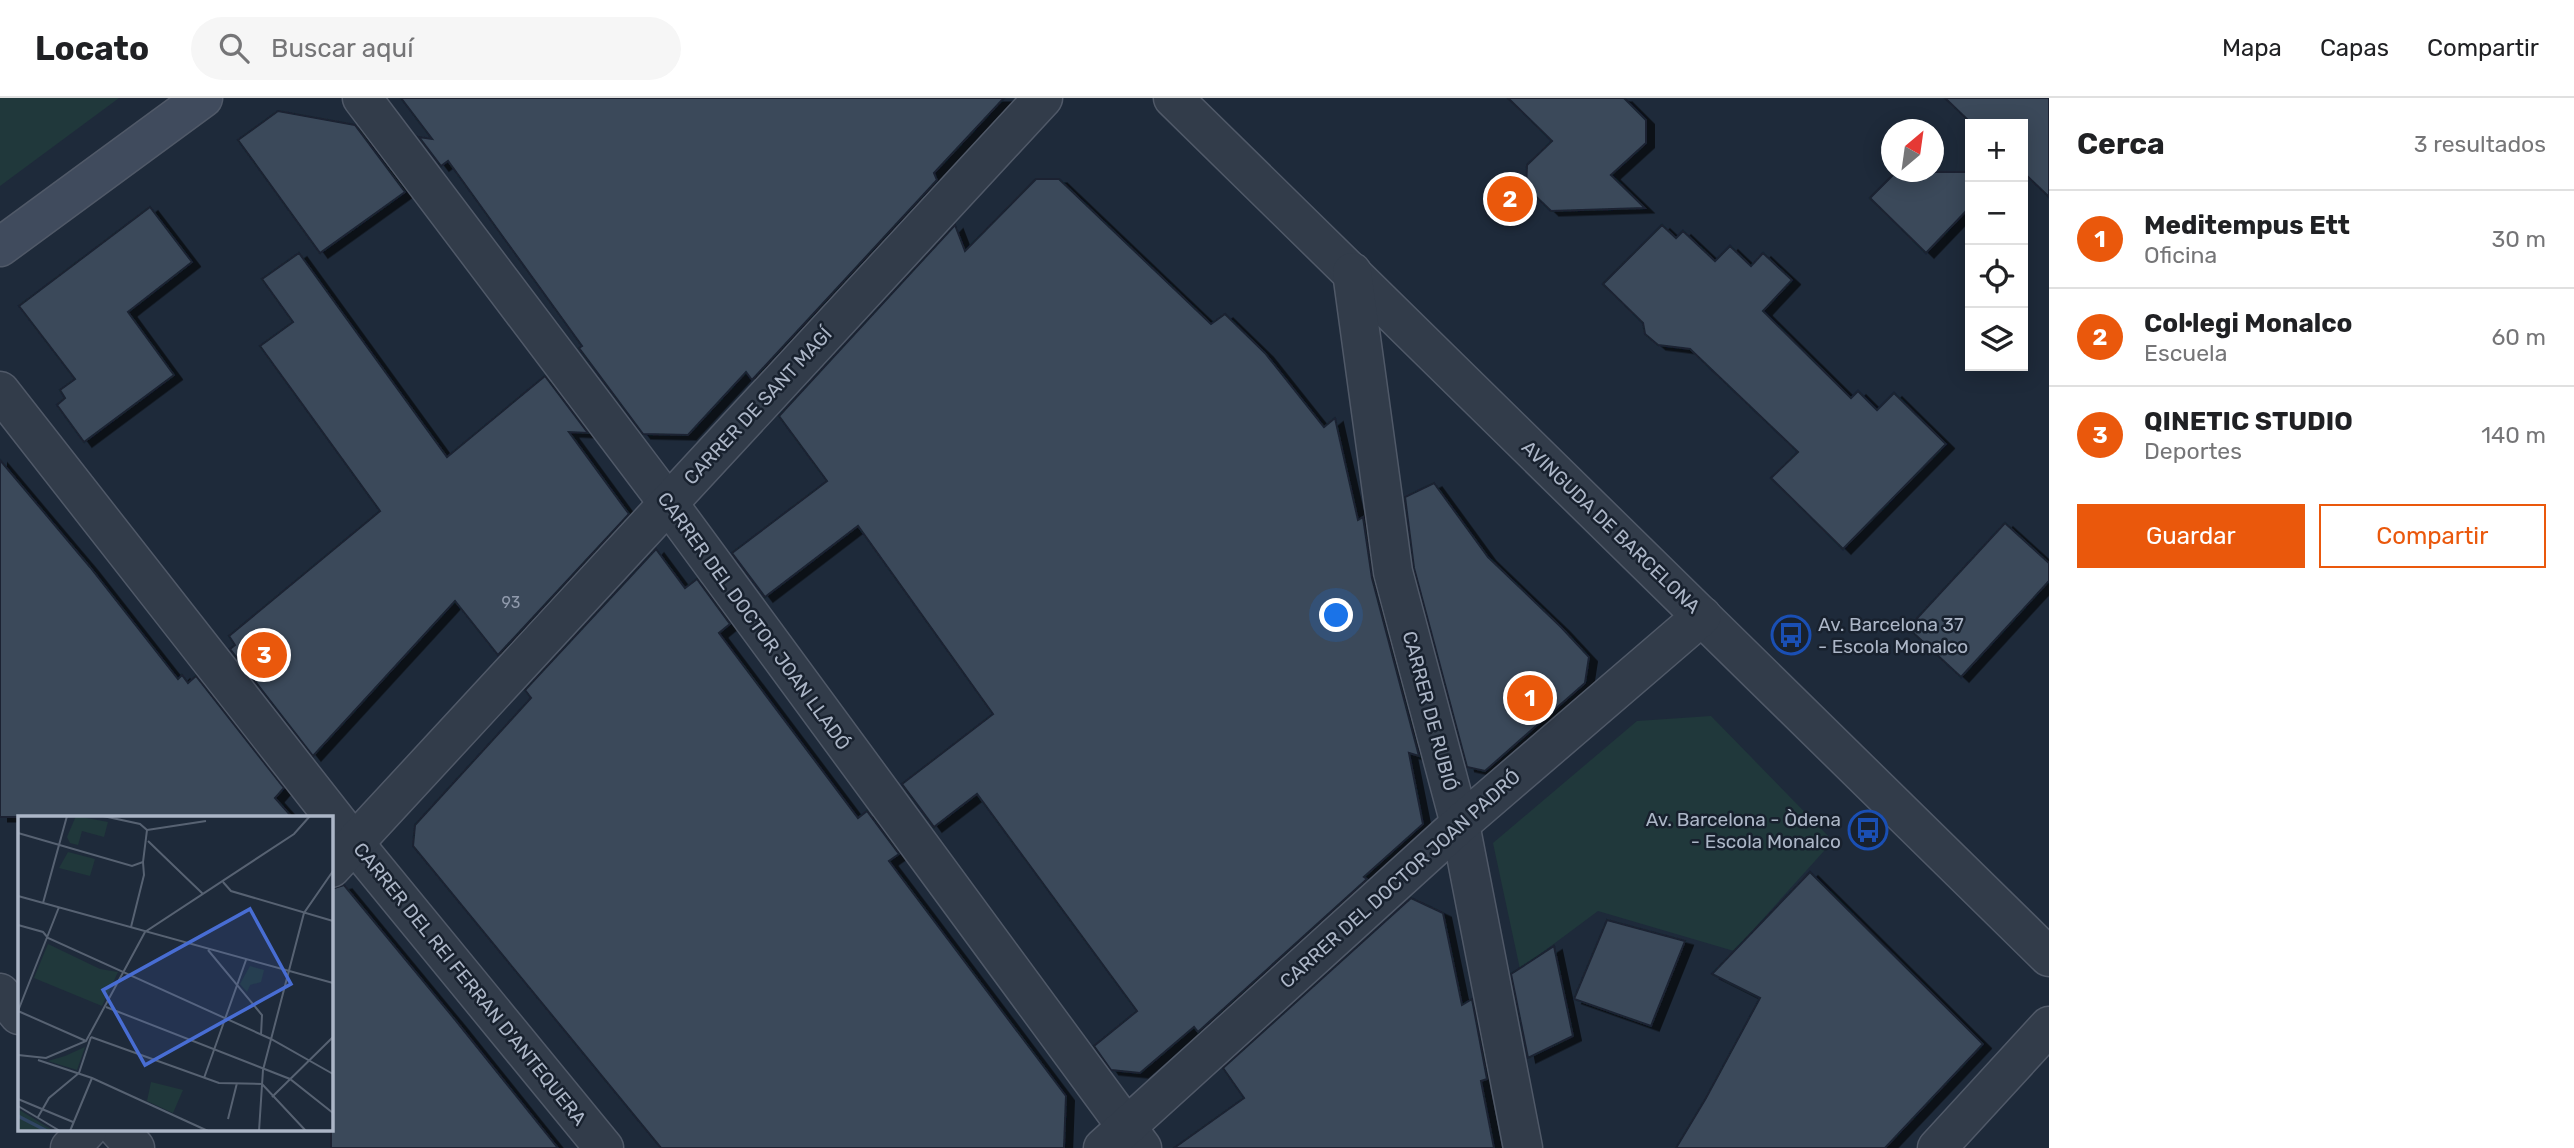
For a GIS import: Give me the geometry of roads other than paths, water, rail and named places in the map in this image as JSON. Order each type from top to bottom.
[{"type":"street","points":[[0,247],[203,98]]},
{"type":"street","name":"CARRER DEL DOCTOR JOAN LLADÓ","points":[[362,98],[668,503],[1124,1141]]},
{"type":"street","name":"CARRER DE SANT MAGÍ","points":[[343,855],[1043,98]]},
{"type":"street","name":"AVINGUDA DE BARCELONA","points":[[1173,98],[2049,957]]},
{"type":"street","name":"CARRER DE RUBIÓ","points":[[1352,272],[1393,572],[1460,824],[1523,1148]]},
{"type":"street","name":"CARRER DEL REI FERRAN D'ANTEQUERA","points":[[0,391],[314,816]]},
{"type":"street","name":"CARRER DEL DOCTOR JOAN PADRÓ","points":[[1124,1141],[1460,824],[1702,616]]},
{"type":"street","name":"CARRER DEL REI FERRAN D'ANTEQUERA","points":[[332,840],[604,1148]]},
{"type":"street","points":[[0,993],[18,1014]]},
{"type":"street","points":[[1937,1148],[2049,1026]]},
{"type":"street","points":[[70,1148],[87,1130]]},
{"type":"street","points":[[119,1130],[135,1148]]},
{"type":"place","name":"Col·legi Monalco","points":[[1510,199]]},
{"type":"place","name":"Av. Barcelona 37 - Escola Monalco","points":[[1791,635]]},
{"type":"place","name":"QINETIC STUDIO","points":[[264,655]]},
{"type":"place","name":"Meditempus Ett","points":[[1530,698]]},
{"type":"place","name":"Av. Barcelona - Òdena - Escola Monalco","points":[[1868,830]]}]
